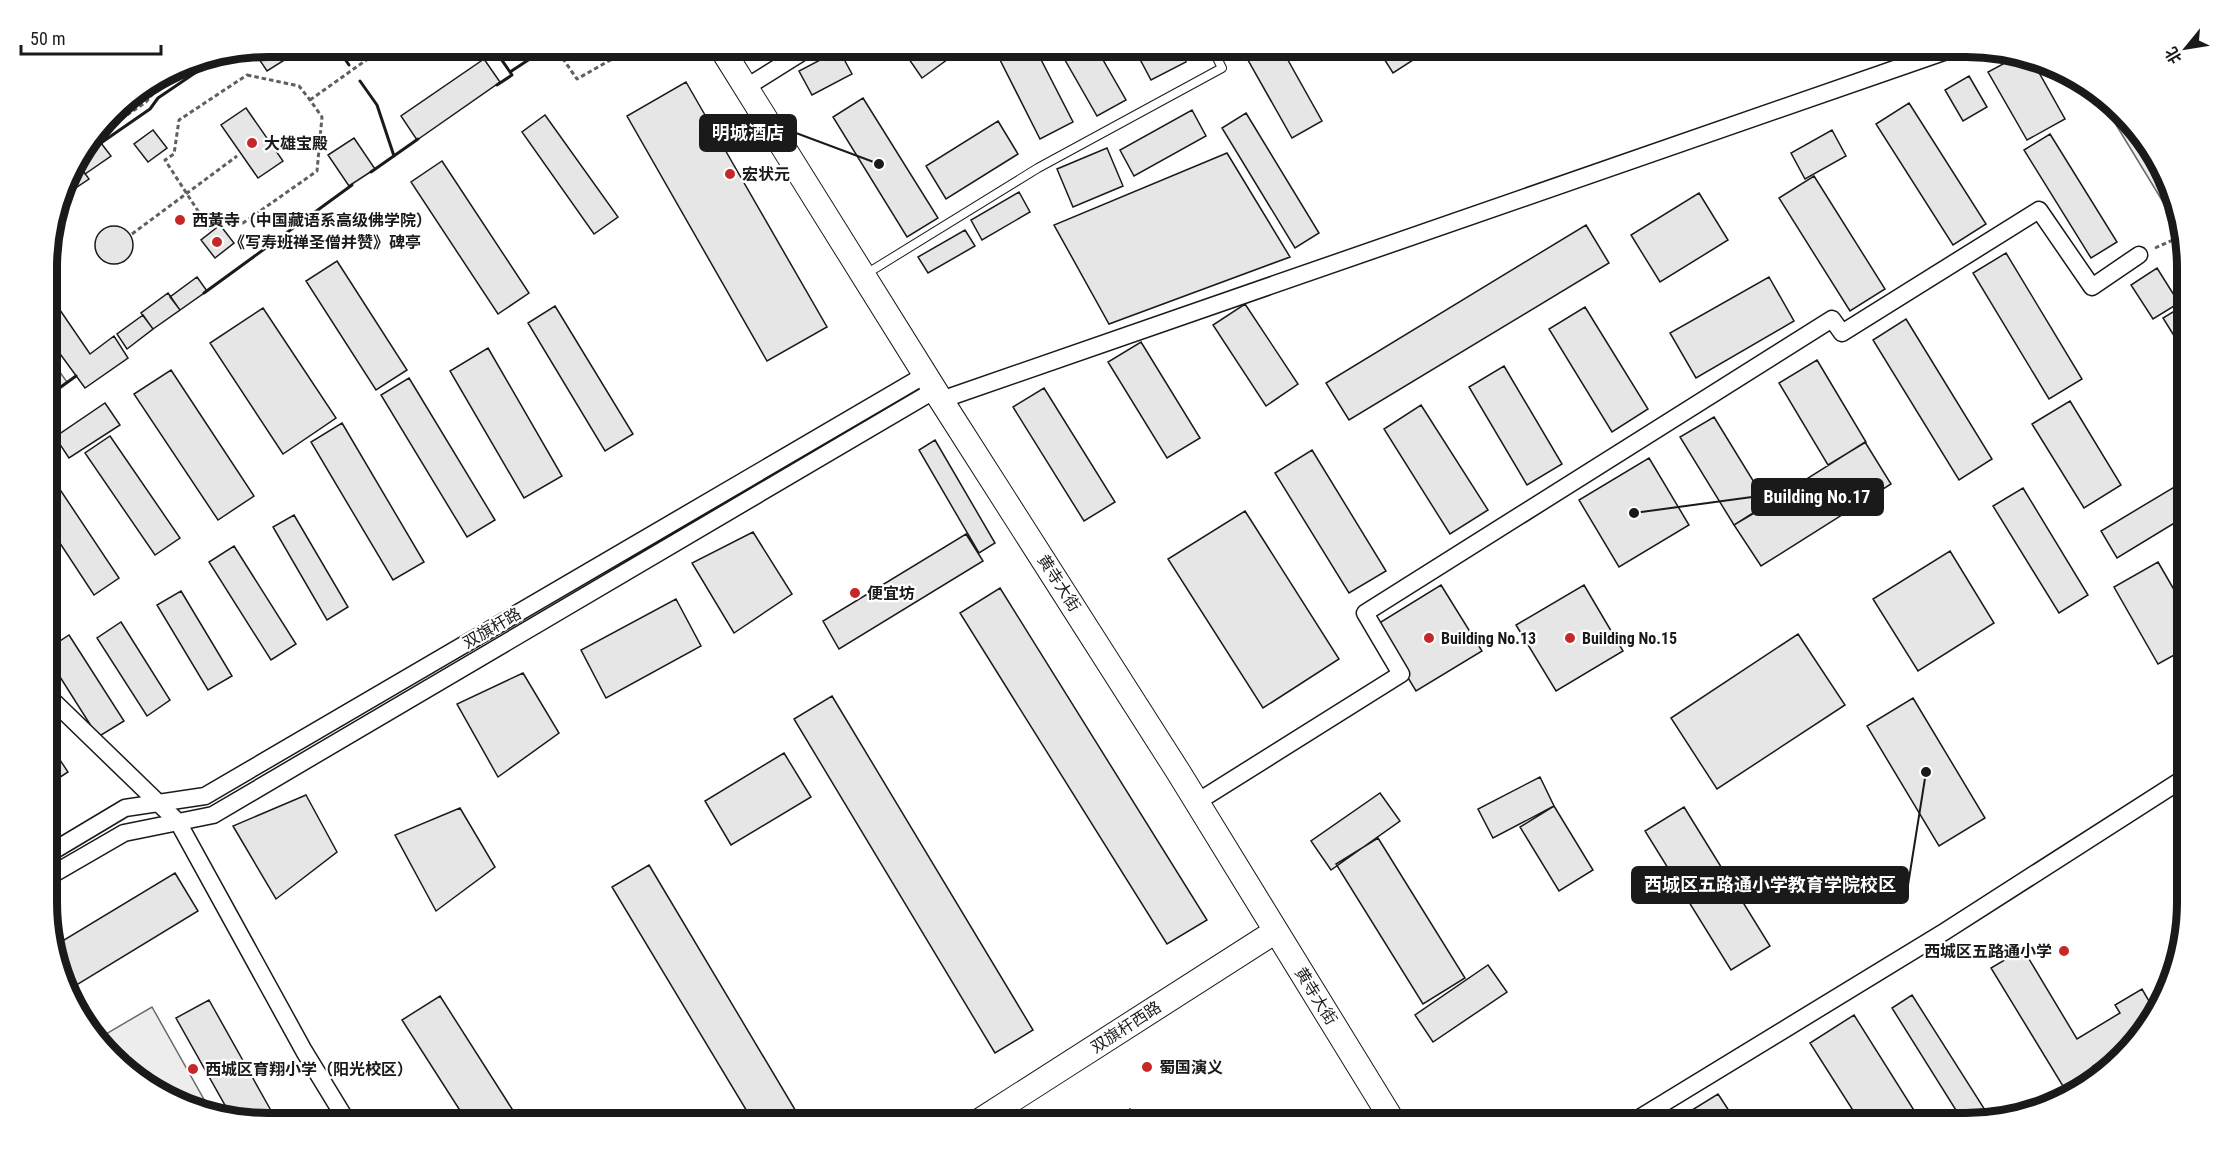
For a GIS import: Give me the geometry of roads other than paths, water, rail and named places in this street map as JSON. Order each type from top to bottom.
[{"type":"street","name":"黄寺大街","points":[[727,57],[863,276],[1098,643],[1388,1113]]},
{"type":"street","points":[[745,88],[794,57]]},
{"type":"street","points":[[57,872],[124,833],[213,815],[934,388],[1928,57]]},
{"type":"street","points":[[1197,802],[1401,674],[1365,613],[1832,318],[1842,333],[2039,210],[2092,287],[2139,255]]},
{"type":"street","name":"双旗杆路","points":[[57,849],[125,808],[204,796],[934,388]]},
{"type":"street","points":[[57,705],[178,822],[304,1051],[341,1113]]},
{"type":"street","points":[[1647,1113],[1944,932],[2177,783]]},
{"type":"street","name":"双旗杆西路","points":[[992,1113],[1276,931]]},
{"type":"lane","points":[[863,276],[1038,168],[1222,68],[1216,57]]},
{"type":"place","name":"大雄宝殿","points":[[252,143]]},
{"type":"place","name":"明城酒店","points":[[879,164]]},
{"type":"place","name":"宏状元","points":[[730,174]]},
{"type":"place","name":"西黃寺（中国藏语系高级佛学院）","points":[[180,220]]},
{"type":"place","name":"《写寿班禅圣僧并赞》碑亭","points":[[217,242]]},
{"type":"place","name":"Building No.17","points":[[1634,513]]},
{"type":"place","name":"便宜坊","points":[[855,593]]},
{"type":"place","name":"Building No.13","points":[[1429,638]]},
{"type":"place","name":"Building No.15","points":[[1570,638]]},
{"type":"place","name":"西城区五路通小学教育学院校区","points":[[1926,772]]},
{"type":"place","name":"西城区五路通小学","points":[[2064,951]]},
{"type":"place","name":"蜀国演义","points":[[1147,1067]]},
{"type":"place","name":"西城区育翔小学（阳光校区）","points":[[193,1069]]}]
